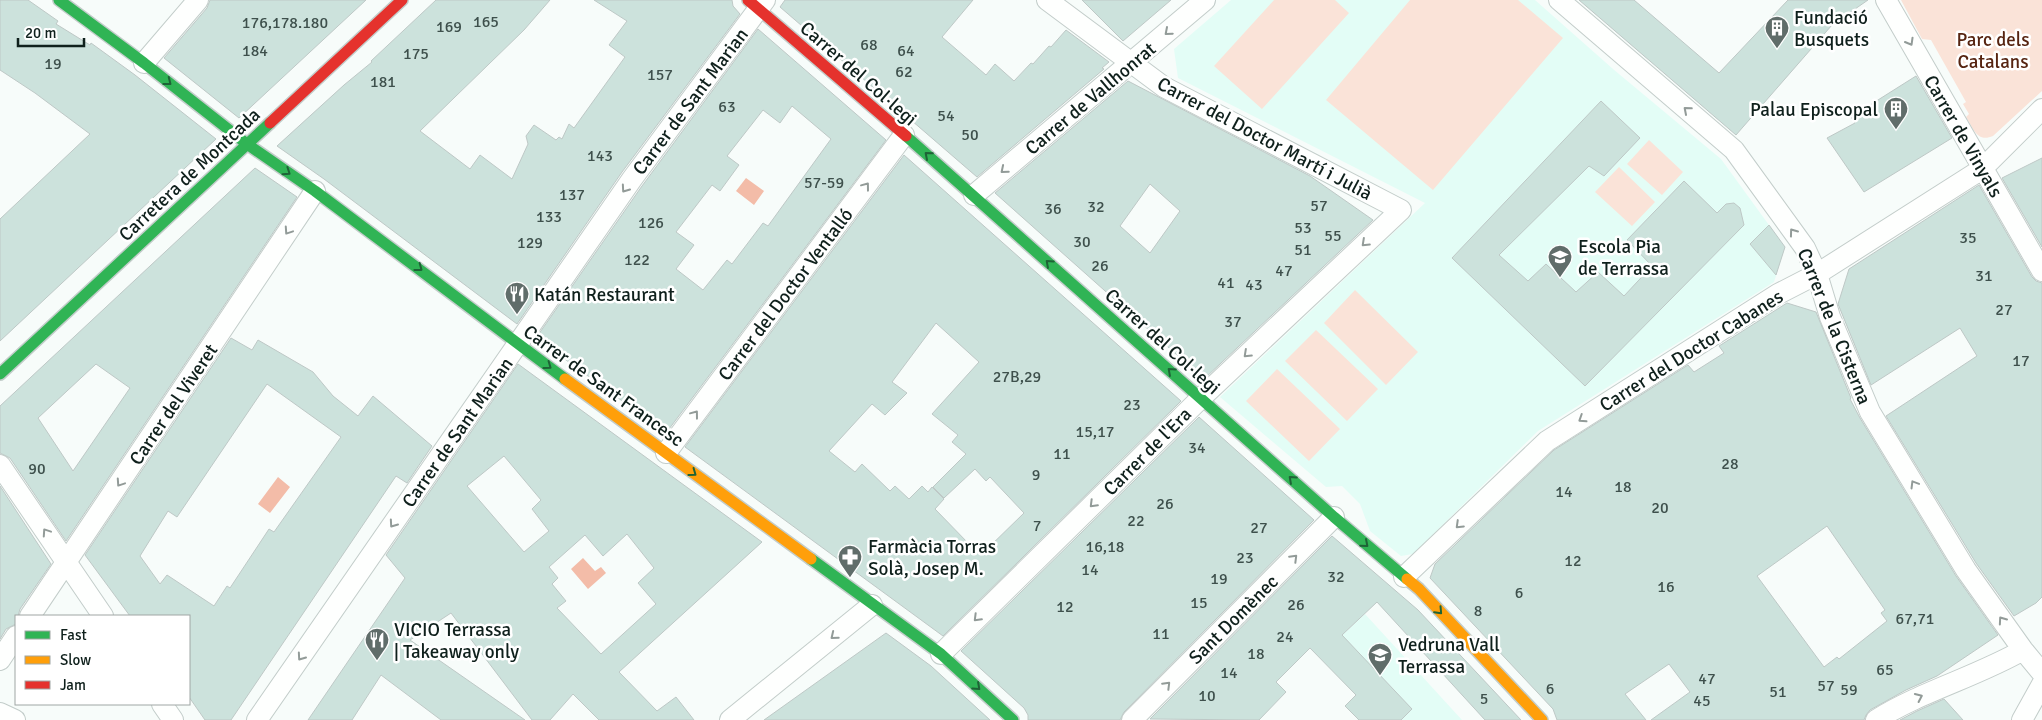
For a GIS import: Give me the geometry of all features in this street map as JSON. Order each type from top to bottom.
[{"type":"street","name":"Carrer de Sant Francesc","points":[[59,0],[144,63],[247,144],[315,191],[518,344],[941,654],[1013,720]]},
{"type":"street","points":[[144,63],[198,0]]},
{"type":"street","name":"Carretera de Montcada","points":[[0,374],[402,0]]},
{"type":"street","name":"Carrer del Doctor Martí i Julià","points":[[1047,0],[1164,87],[1401,210]]},
{"type":"street","name":"Carrer de Vallhonrat","points":[[974,195],[1133,63],[1205,0]]},
{"type":"street","name":"Carrer de la Cisterna","points":[[1559,0],[1734,150],[1805,248],[1817,274],[1830,317],[1870,412],[1966,570],[2023,650],[2041,671]]},
{"type":"street","name":"Carrer de Vinyals","points":[[1886,0],[2042,271]]},
{"type":"street","name":"Carrer del Col·legi","points":[[757,3],[1426,597],[1542,720]]},
{"type":"street","name":"Carrer de Sant Marian","points":[[257,720],[632,179],[757,3]]},
{"type":"street","name":"Carrer del Doctor Cabanes","points":[[1404,578],[1547,441],[1778,294],[1817,274],[1982,169],[2042,109]]},
{"type":"street","name":"Carrer del Doctor Ventalló","points":[[666,453],[904,135]]},
{"type":"street","name":"Carrer del Viveret","points":[[31,615],[315,191]]},
{"type":"street","name":"Carrer de l'Era","points":[[941,654],[1201,398],[1401,210]]},
{"type":"street","points":[[0,465],[102,615]]},
{"type":"street","name":"Sant Domènec","points":[[1132,720],[1331,514]]},
{"type":"street","points":[[730,720],[872,605]]},
{"type":"street","points":[[0,660],[15,638]]},
{"type":"street","points":[[1876,720],[1895,708],[1997,665],[2023,650]]},
{"type":"street","points":[[2022,720],[2041,671]]},
{"type":"street","points":[[163,705],[173,720]]},
{"type":"street","points":[[0,713],[15,720]]},
{"type":"shaded area","name":"Escola Pia de Terrassa","points":[[1231,0],[1535,0],[1613,69],[1721,159],[1785,247],[1774,282],[1538,431],[1413,554],[1401,556],[1370,531],[1360,504],[1342,486],[1326,487],[1220,397],[1425,203],[1178,78],[1174,49]]},
{"type":"shaded area","points":[[746,178],[764,191],[754,205],[736,191]]},
{"type":"shaded area","points":[[278,477],[290,487],[270,513],[258,504]]},
{"type":"shaded area","points":[[583,558],[595,571],[601,567],[606,573],[588,589],[571,569]]},
{"type":"shaded area","name":"Vedruna Vall Terrassa","points":[[1365,614],[1462,720],[1357,720],[1345,706],[1356,695],[1340,637]]},
{"type":"green space","points":[[1274,0],[1335,0],[1349,13],[1262,109],[1214,66]]},
{"type":"green space","points":[[1410,0],[1518,0],[1563,38],[1433,190],[1326,100]]},
{"type":"green space","name":"Parc dels Catalans","points":[[1901,0],[2042,0],[2042,91],[1993,136],[1983,138],[1979,136],[1973,130],[1966,117],[1969,114],[1963,104],[1966,102],[1931,40],[1922,39]]},
{"type":"green space","points":[[1649,140],[1683,172],[1662,195],[1627,164]]},
{"type":"green space","points":[[1619,167],[1655,202],[1632,226],[1595,192]]},
{"type":"green space","points":[[1355,290],[1418,352],[1386,385],[1324,323]]},
{"type":"green space","points":[[1316,330],[1378,389],[1347,421],[1285,361]]},
{"type":"green space","points":[[1277,369],[1340,429],[1309,461],[1246,401]]},
{"type":"building","points":[[0,0],[28,0],[58,21],[56,24],[90,45],[91,43],[135,75],[216,139],[0,341],[0,219],[90,134],[35,93],[0,70]]},
{"type":"building","points":[[210,0],[366,0],[239,118],[164,58],[207,8]]},
{"type":"building","points":[[436,0],[550,0],[524,30],[420,131],[470,169],[480,155],[512,179],[528,144],[526,136],[534,125],[556,140],[559,137],[562,139],[569,124],[574,128],[625,57],[609,45],[627,21],[594,0],[732,0],[733,6],[740,14],[622,172],[517,324],[277,146],[372,62]]},
{"type":"building","points":[[785,0],[973,0],[942,37],[986,75],[995,64],[1014,81],[1049,46],[1051,47],[1066,30],[1109,62],[1102,68],[1104,69],[977,177],[780,7]]},
{"type":"building","points":[[1082,0],[1171,0],[1123,41]]},
{"type":"building","name":"Fundació Busquets","points":[[1579,0],[1634,0],[1719,73],[1788,0],[1868,0],[1832,25],[1736,135]]},
{"type":"building","points":[[758,29],[886,140],[666,433],[536,338],[642,186]],"holes":[[[792,106],[831,139],[768,226],[763,223],[732,264],[727,260],[703,290],[676,269],[694,245],[676,232],[712,185],[720,191],[739,165],[727,156],[763,110],[780,123]]]},
{"type":"building","name":"Palau Episcopal","points":[[1916,76],[1952,138],[1864,192],[1827,138],[1855,123],[1851,117]]},
{"type":"building","points":[[1128,81],[1310,176],[1373,220],[1204,379],[995,193]],"holes":[[[1150,184],[1180,211],[1150,253],[1120,226]]]},
{"type":"building","points":[[1601,101],[1640,138],[1604,176],[1589,166],[1499,255],[1528,281],[1546,264],[1576,292],[1598,272],[1624,296],[1652,266],[1627,240],[1684,181],[1717,213],[1726,204],[1734,203],[1740,208],[1744,225],[1585,386],[1452,258]]},
{"type":"building","points":[[904,155],[1181,401],[943,636],[685,447]],"holes":[[[936,323],[979,362],[932,414],[958,435],[952,442],[966,454],[933,487],[944,498],[975,469],[986,481],[990,477],[1024,513],[983,553],[971,541],[969,544],[935,509],[944,499],[932,487],[928,492],[922,486],[909,499],[895,486],[890,491],[862,464],[855,472],[829,451],[872,404],[885,415],[907,393],[892,382]]]},
{"type":"building","points":[[2042,158],[2042,247],[2002,178]]},
{"type":"building","points":[[255,168],[297,197],[66,541],[10,458],[0,453],[0,406]],"holes":[[[96,364],[130,388],[73,471],[38,418]]]},
{"type":"building","points":[[1979,185],[2032,277],[2042,283],[2042,597],[2036,603],[2014,616],[1976,563],[1886,416],[1977,356],[1960,328],[1871,385],[1838,304],[1849,269]]},
{"type":"building","points":[[1769,225],[1785,247],[1776,275],[1750,244]]},
{"type":"building","points":[[1787,303],[1816,312],[1850,399],[1860,418],[1956,576],[1998,635],[1937,676],[1906,690],[1870,710],[1864,720],[1651,720],[1690,692],[1669,664],[1625,694],[1646,720],[1557,720],[1553,709],[1430,578],[1435,564],[1554,450],[1688,365],[1694,372],[1724,353],[1719,346]],"holes":[[[1827,526],[1885,610],[1881,613],[1887,621],[1839,659],[1837,657],[1824,667],[1757,576]]]},
{"type":"building","points":[[231,338],[252,350],[258,340],[313,372],[333,396],[358,416],[373,396],[432,446],[407,483],[396,476],[231,720],[205,720],[190,698],[190,615],[129,615],[85,555]],"holes":[[[267,384],[341,437],[274,532],[269,529],[230,588],[227,586],[214,606],[167,575],[160,584],[140,556],[168,511],[177,517]]]},
{"type":"building","points":[[518,364],[762,542],[619,672],[657,711],[676,697],[694,720],[599,720],[573,694],[550,720],[532,720],[451,613],[410,640],[525,720],[441,720],[381,675],[352,720],[308,720],[405,578],[386,555]],"holes":[[[504,456],[541,500],[532,509],[549,531],[524,552],[467,486]],[[627,534],[654,568],[638,583],[656,604],[601,654],[557,608],[566,601],[552,584],[558,578],[549,567],[585,535],[603,556]]]},
{"type":"building","points":[[1199,417],[1314,520],[1124,712],[1120,720],[1028,720],[1028,715],[1024,708],[961,651]]},
{"type":"building","points":[[0,486],[51,564],[20,609],[18,615],[15,615],[15,624],[6,629],[0,639]]},
{"type":"building","points":[[1332,536],[1418,610],[1521,720],[1485,720],[1377,602],[1342,635],[1412,709],[1401,720],[1359,720],[1345,706],[1356,695],[1310,648],[1276,682],[1286,692],[1259,720],[1150,719]]},
{"type":"building","points":[[886,633],[931,666],[990,720],[764,720]]},
{"type":"building","points":[[1944,699],[1963,720],[1900,720],[1917,711]]},
{"type":"traffic: fast","points":[[59,0],[144,63],[247,144],[315,191],[565,379]]},
{"type":"traffic: fast","points":[[0,374],[270,123]]},
{"type":"traffic: fast","points":[[906,136],[1334,517],[1407,579]]},
{"type":"traffic: fast","points":[[811,559],[941,654],[1013,720]]},
{"type":"traffic: slow","points":[[565,379],[811,559]]},
{"type":"traffic: slow","points":[[1407,579],[1419,589],[1542,720]]},
{"type":"traffic: jam","points":[[270,123],[402,0]]},
{"type":"traffic: jam","points":[[748,0],[906,136]]},
{"type":"place","name":"Fundació Busquets","points":[[1777,49]]},
{"type":"place","name":"Palau Episcopal","points":[[1896,130]]},
{"type":"place","name":"Escola Pia de Terrassa","points":[[1560,278]]},
{"type":"place","name":"Katán Restaurant","points":[[517,315]]},
{"type":"place","name":"Farmàcia Torras Solà, Josep M.","points":[[850,578]]},
{"type":"place","name":"VICIO Terrassa | Takeaway only","points":[[377,661]]},
{"type":"place","name":"Vedruna Vall Terrassa","points":[[1380,676]]}]
